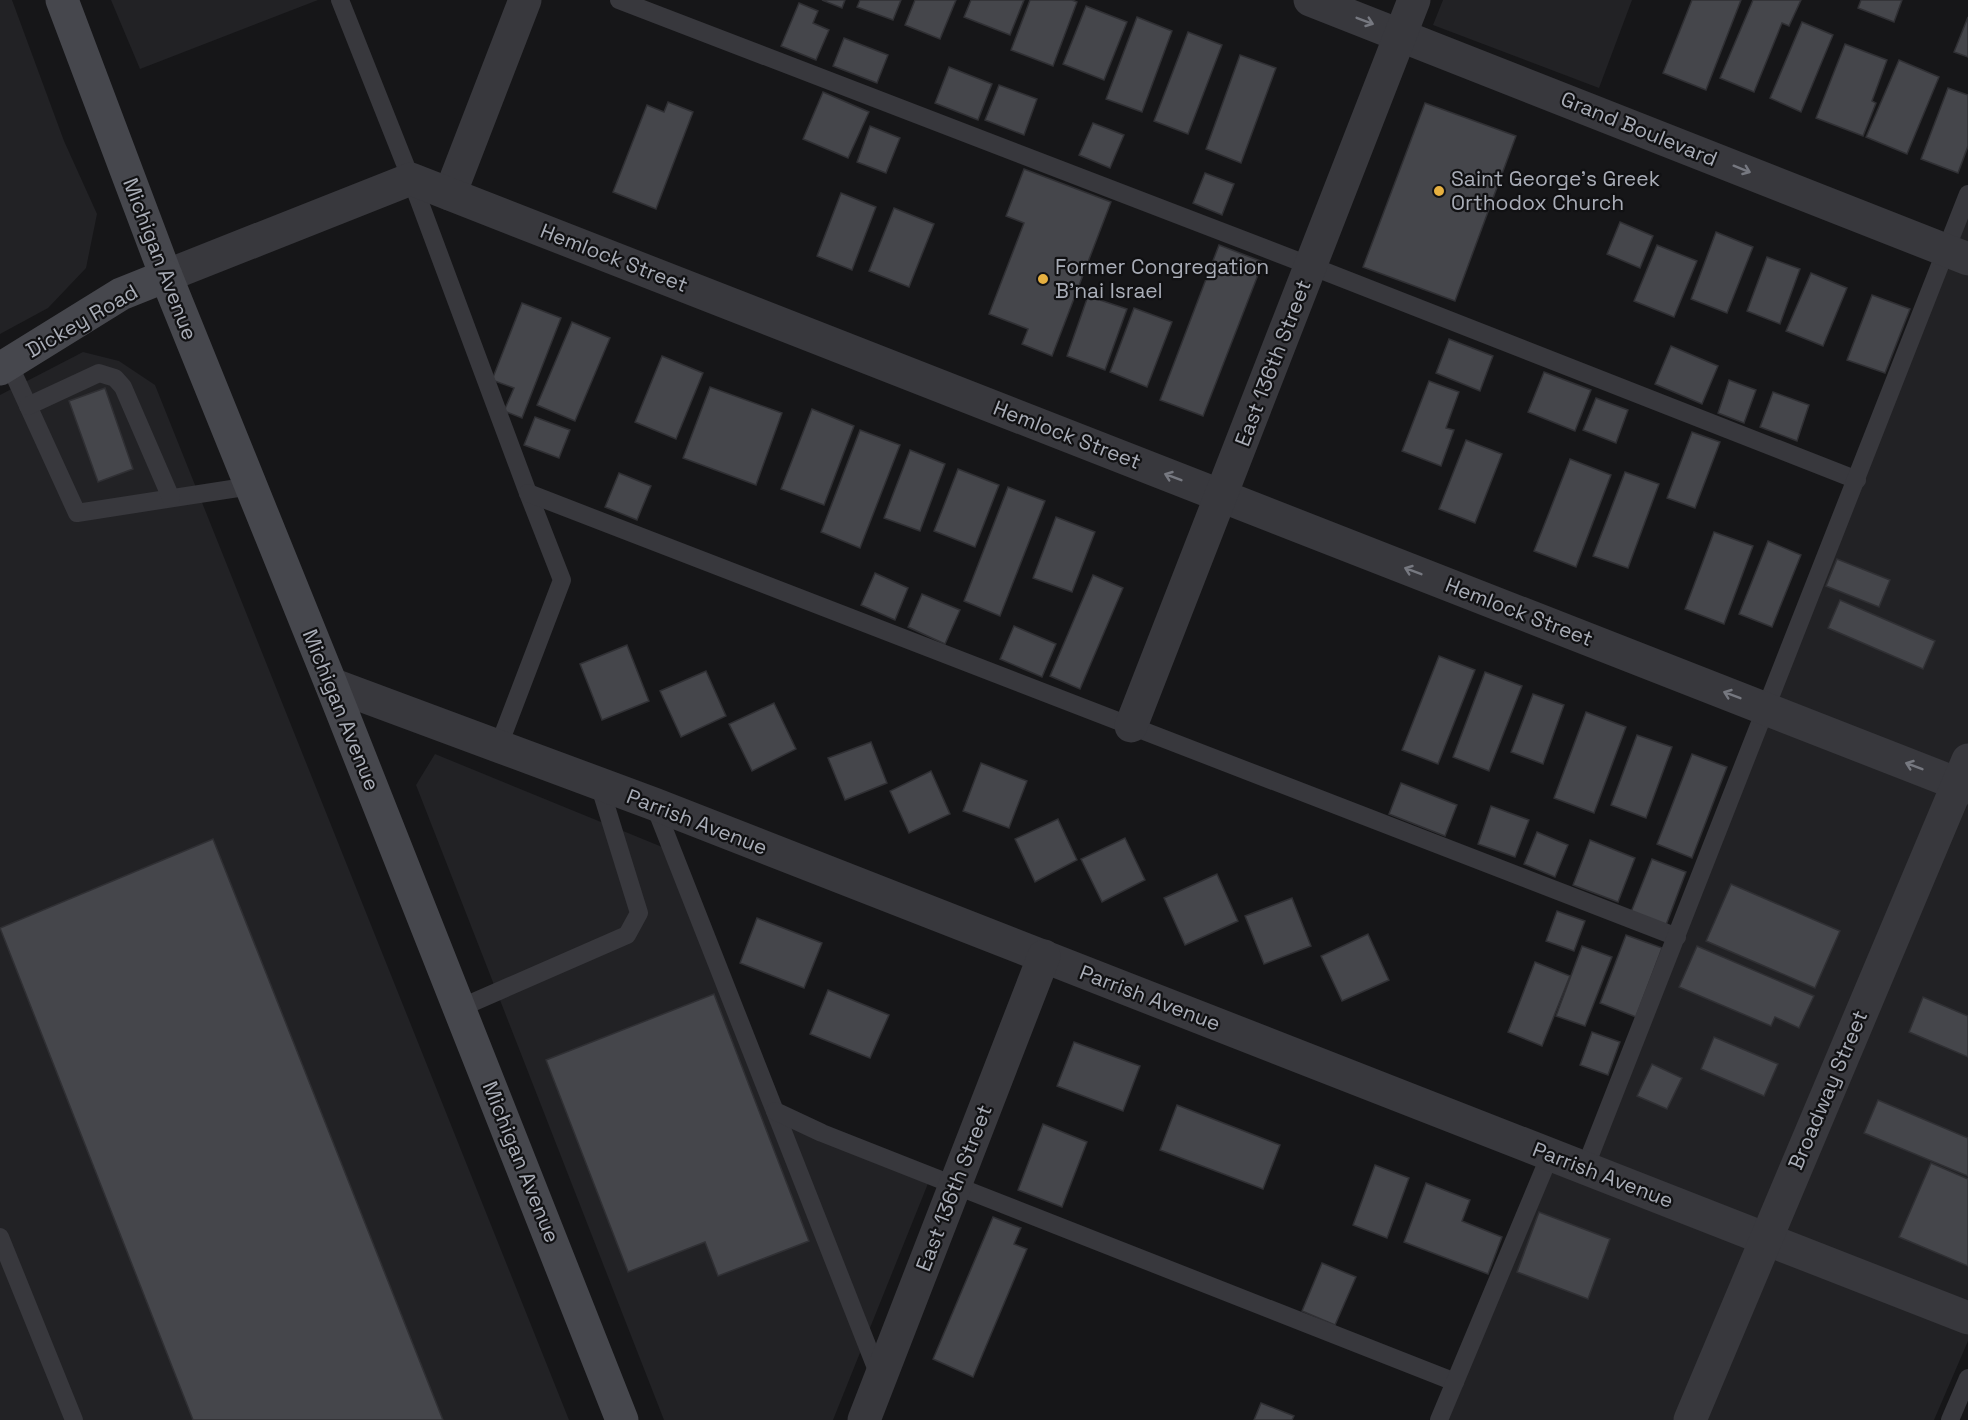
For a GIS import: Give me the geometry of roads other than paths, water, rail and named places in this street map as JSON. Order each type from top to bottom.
[{"type":"main road","name":"Michigan Avenue","points":[[62,0],[166,276],[331,684],[622,1420]]},
{"type":"main road","name":"Dickey Road","points":[[4,366],[121,294],[166,276]]},
{"type":"street","points":[[450,194],[525,0]]},
{"type":"street","name":"Grand Boulevard","points":[[1310,0],[1957,254]]},
{"type":"street","name":"East 136th Street","points":[[1131,726],[1414,0]]},
{"type":"street","points":[[166,276],[411,178]]},
{"type":"street","name":"Hemlock Street","points":[[411,178],[1766,709],[1965,777]]},
{"type":"street","name":"Parrish Avenue","points":[[331,684],[654,804],[1968,1318]]},
{"type":"street","name":"Broadway Street","points":[[1690,1420],[1765,1239],[1965,777]]},
{"type":"street","name":"East 136th Street","points":[[868,1419],[880,1379],[1044,956]]},
{"type":"lane","points":[[340,0],[411,178],[562,580],[499,745]]},
{"type":"lane","points":[[619,0],[1311,266],[1857,480]]},
{"type":"lane","points":[[1585,1168],[1857,480],[1957,254],[1968,194]]},
{"type":"lane","points":[[4,366],[28,406],[77,513],[251,486]]},
{"type":"lane","points":[[28,406],[99,373],[115,378],[123,387],[171,498]]},
{"type":"lane","points":[[528,493],[1677,937]]},
{"type":"lane","points":[[460,1008],[627,935],[639,913],[599,784]]},
{"type":"lane","points":[[654,804],[880,1379]]},
{"type":"lane","points":[[775,1112],[822,1133],[1455,1382]]},
{"type":"lane","points":[[1439,1420],[1550,1155]]},
{"type":"lane","points":[[0,1237],[74,1420]]},
{"type":"lane","points":[[1950,1420],[1968,1378]]},
{"type":"place","name":"Saint George's Greek Orthodox Church","points":[[1439,191]]},
{"type":"place","name":"Former Congregation B'nai Israel","points":[[1043,279]]}]
